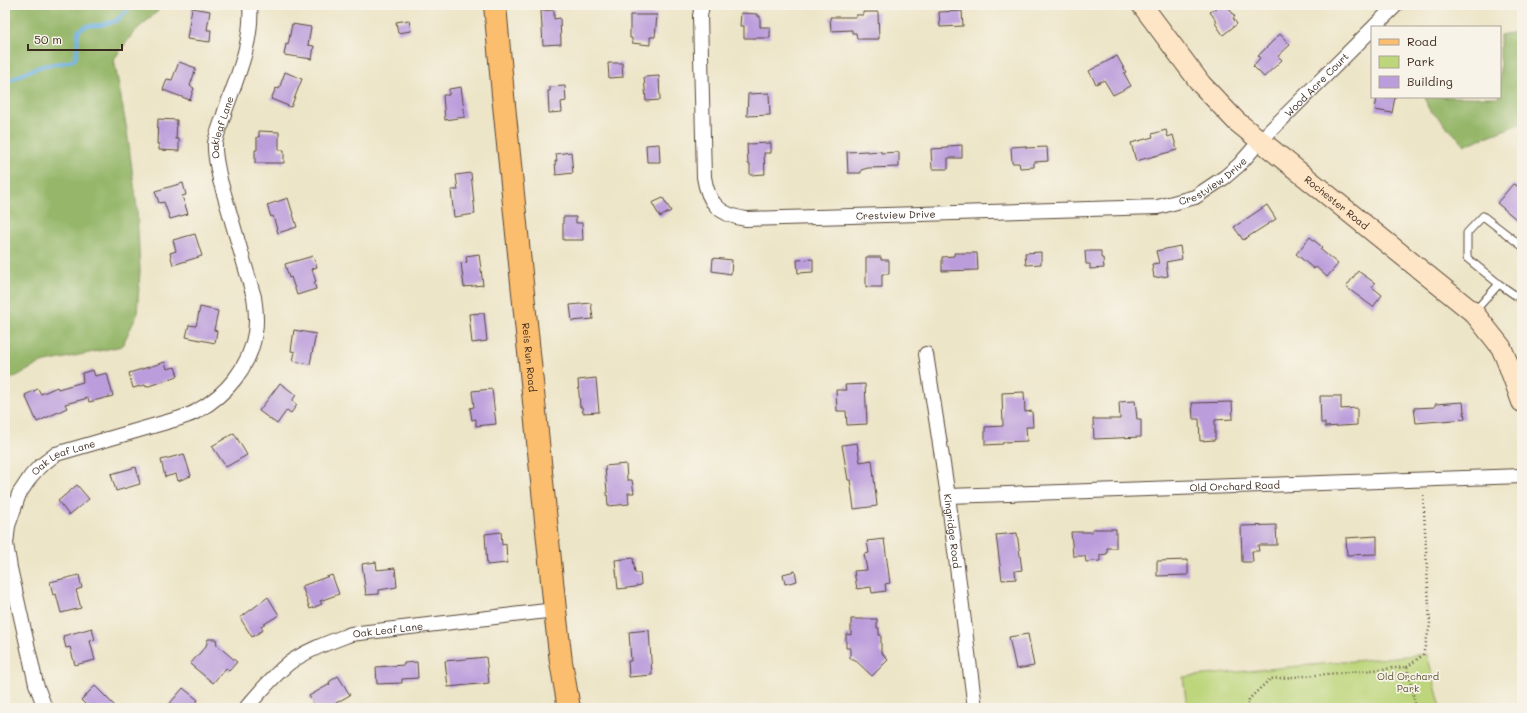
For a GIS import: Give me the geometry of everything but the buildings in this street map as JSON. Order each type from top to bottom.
[{"type":"main road","name":"Reis Run Road","points":[[495,5],[502,95],[555,610],[564,686],[569,708]]},
{"type":"street","name":"Oakleaf Lane","points":[[250,5],[247,46],[215,144],[216,160],[220,180],[254,296]]},
{"type":"street","name":"Crestview Drive","points":[[702,5],[700,16],[704,177],[706,191],[713,203],[732,217],[759,219],[1158,207],[1195,197],[1239,165],[1261,140]]},
{"type":"street","name":"Rochester Road","points":[[1142,5],[1201,84],[1236,121],[1474,313],[1500,347],[1507,361],[1522,402]]},
{"type":"street","points":[[1375,26],[1396,5]]},
{"type":"street","name":"Wood Acre Court","points":[[1261,140],[1371,30]]},
{"type":"street","name":"Oak Leaf Lane","points":[[44,708],[36,684],[6,544],[8,526],[19,494],[39,467],[56,454],[177,419],[196,412],[213,400],[236,379],[252,347],[257,316],[254,296]]},
{"type":"street","name":"Kingridge Road","points":[[926,354],[948,496],[975,708]]},
{"type":"street","name":"Old Orchard Road","points":[[948,496],[1522,476]]},
{"type":"street","name":"Oak Leaf Lane","points":[[246,708],[270,680],[290,663],[328,642],[351,634],[555,610]]},
{"type":"lane","points":[[1522,246],[1483,216],[1468,233],[1468,258],[1499,284],[1522,300]]},
{"type":"lane","points":[[1474,313],[1499,284]]},
{"type":"path","points":[[1247,708],[1249,699],[1270,679],[1407,667],[1423,655],[1430,625],[1422,480]]},
{"type":"path","points":[[1407,667],[1416,708]]},
{"type":"green space","points":[[5,5],[161,5],[157,12],[134,32],[114,59],[127,131],[137,208],[140,271],[137,315],[122,346],[41,363],[5,382]]},
{"type":"green space","points":[[1522,31],[1522,123],[1465,145],[1428,108],[1425,98],[1501,98],[1501,35]]},
{"type":"green space","name":"Old Orchard Park","points":[[1427,654],[1441,708],[1187,708],[1183,677]]},
{"type":"waterway","points":[[5,83],[36,68],[68,62],[75,59],[78,31],[86,26],[100,25],[116,21],[131,6]]}]
